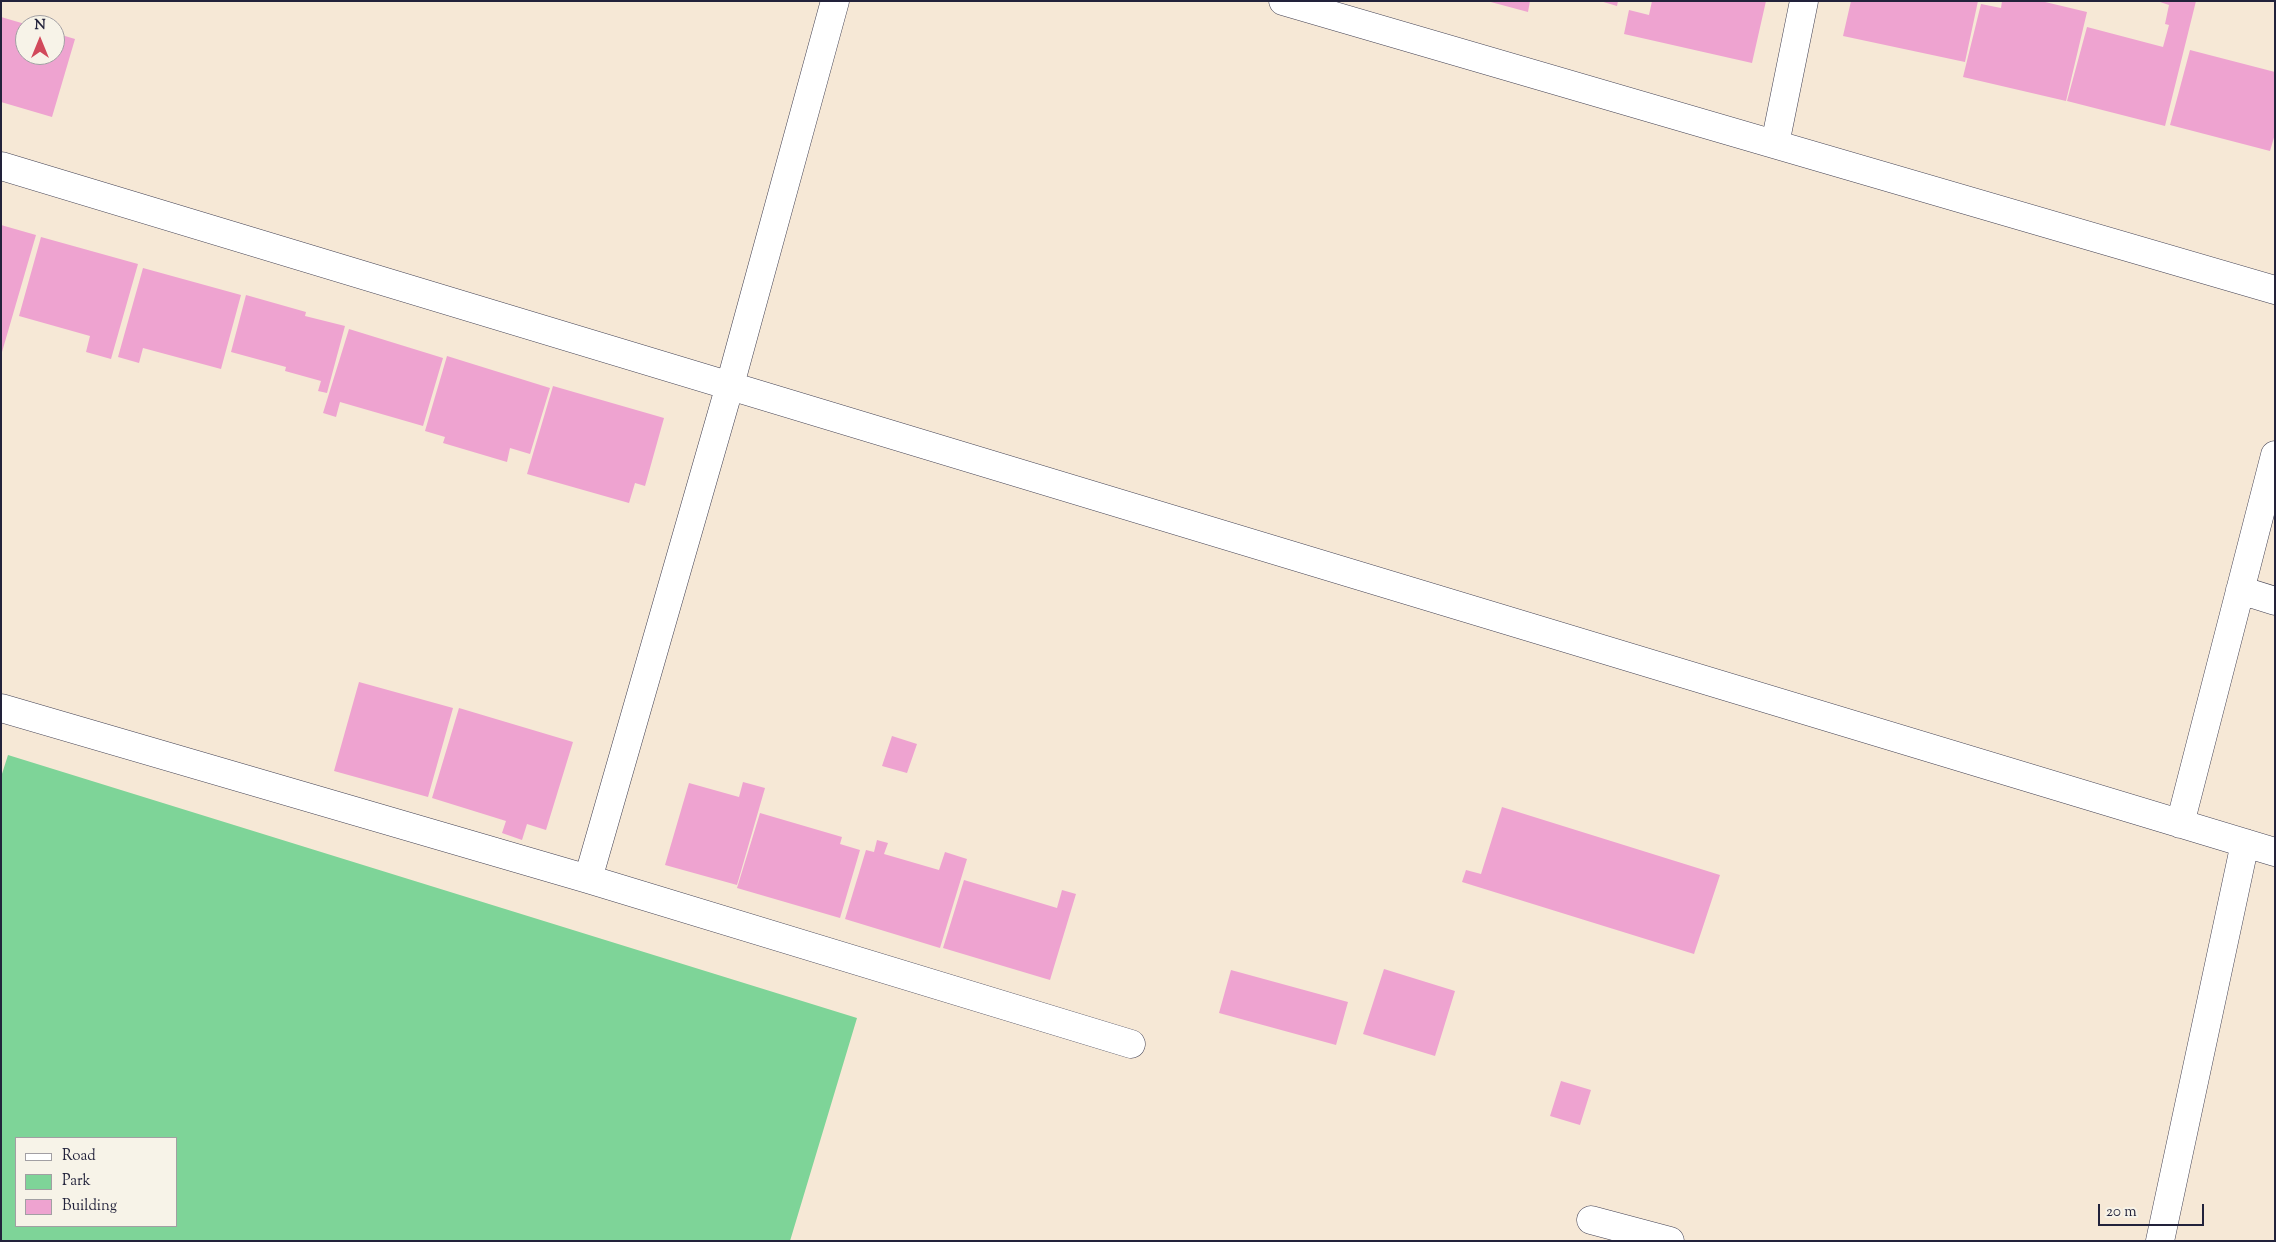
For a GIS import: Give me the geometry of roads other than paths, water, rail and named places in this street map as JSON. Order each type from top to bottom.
[{"type":"street","points":[[588,879],[730,385],[835,1]]},
{"type":"street","points":[[1283,1],[2275,290]]},
{"type":"street","points":[[1775,144],[1804,1]]},
{"type":"street","points":[[1,166],[2275,852]]},
{"type":"street","points":[[2180,824],[2275,455]]},
{"type":"street","points":[[2240,590],[2275,601]]},
{"type":"street","points":[[1,708],[588,879],[1131,1044]]},
{"type":"street","points":[[2160,1241],[2245,843]]},
{"type":"street","points":[[1591,1220],[1670,1241]]}]
